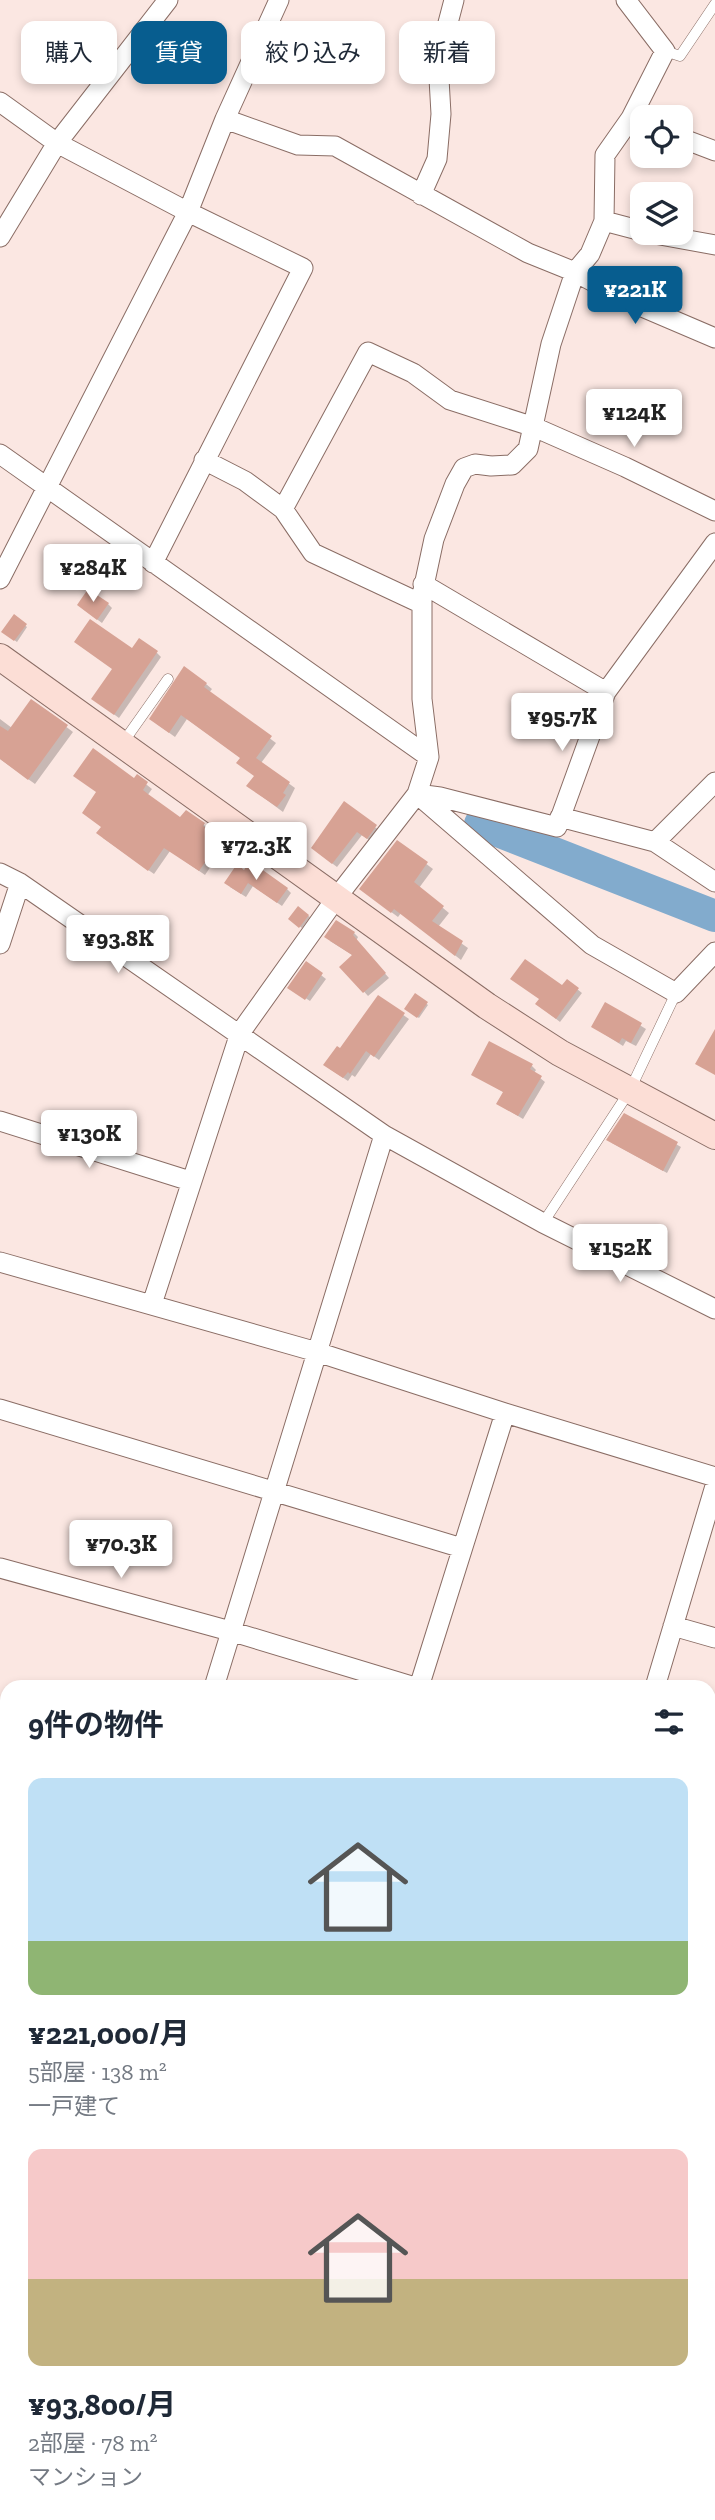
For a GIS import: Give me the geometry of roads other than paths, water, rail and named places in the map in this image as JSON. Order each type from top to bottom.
[{"type":"street","points":[[0,237],[57,143],[168,0]]},
{"type":"street","points":[[0,579],[188,212],[225,119],[279,0]]},
{"type":"street","points":[[421,195],[437,159],[441,114],[438,61],[454,0]]},
{"type":"street","points":[[626,0],[665,51],[643,105]]},
{"type":"street","points":[[0,102],[57,143],[188,212],[303,268],[153,563]]},
{"type":"street","points":[[225,119],[298,145],[335,146],[528,253],[575,272],[633,303],[715,338]]},
{"type":"street","points":[[152,1304],[240,1033],[337,897],[417,794],[429,757],[422,699],[422,604],[423,584],[434,539],[464,468],[475,464],[512,465],[528,449],[551,344],[575,272],[590,254],[604,221],[605,155],[630,128]]},
{"type":"street","points":[[693,143],[715,151]]},
{"type":"street","points":[[604,221],[630,228]]},
{"type":"street","points":[[693,241],[715,245]]},
{"type":"street","points":[[283,509],[368,352],[413,373],[450,400],[534,427],[715,511]]},
{"type":"street","points":[[0,454],[429,757]]},
{"type":"street","points":[[204,460],[245,481],[283,509],[313,553],[422,604]]},
{"type":"street","points":[[417,794],[440,797],[556,827],[606,692],[715,543]]},
{"type":"street","points":[[423,584],[606,692]]},
{"type":"street","points":[[0,657],[487,1006],[560,1053],[715,1136]]},
{"type":"street","points":[[655,842],[715,782]]},
{"type":"street","points":[[417,794],[592,945],[676,993],[713,957]]},
{"type":"street","points":[[560,817],[655,842],[715,882]]},
{"type":"street","points":[[0,873],[20,883],[240,1033],[384,1135],[543,1223],[715,1309]]},
{"type":"street","points":[[0,944],[20,883]]},
{"type":"street","points":[[0,1121],[190,1181]]},
{"type":"street","points":[[216,1680],[384,1135]]},
{"type":"street","points":[[0,1262],[317,1352],[715,1477]]},
{"type":"street","points":[[0,1409],[462,1548]]},
{"type":"street","points":[[419,1680],[505,1413]]},
{"type":"street","points":[[656,1680],[715,1486]]},
{"type":"street","points":[[0,1568],[230,1631],[394,1680]]},
{"type":"street","points":[[673,1626],[715,1638]]},
{"type":"lane","points":[[665,51],[680,56],[715,4]]},
{"type":"lane","points":[[122,744],[167,678]]},
{"type":"lane","points":[[543,1223],[629,1092],[676,993]]},
{"type":"waterway","points":[[480,824],[715,916]]}]
